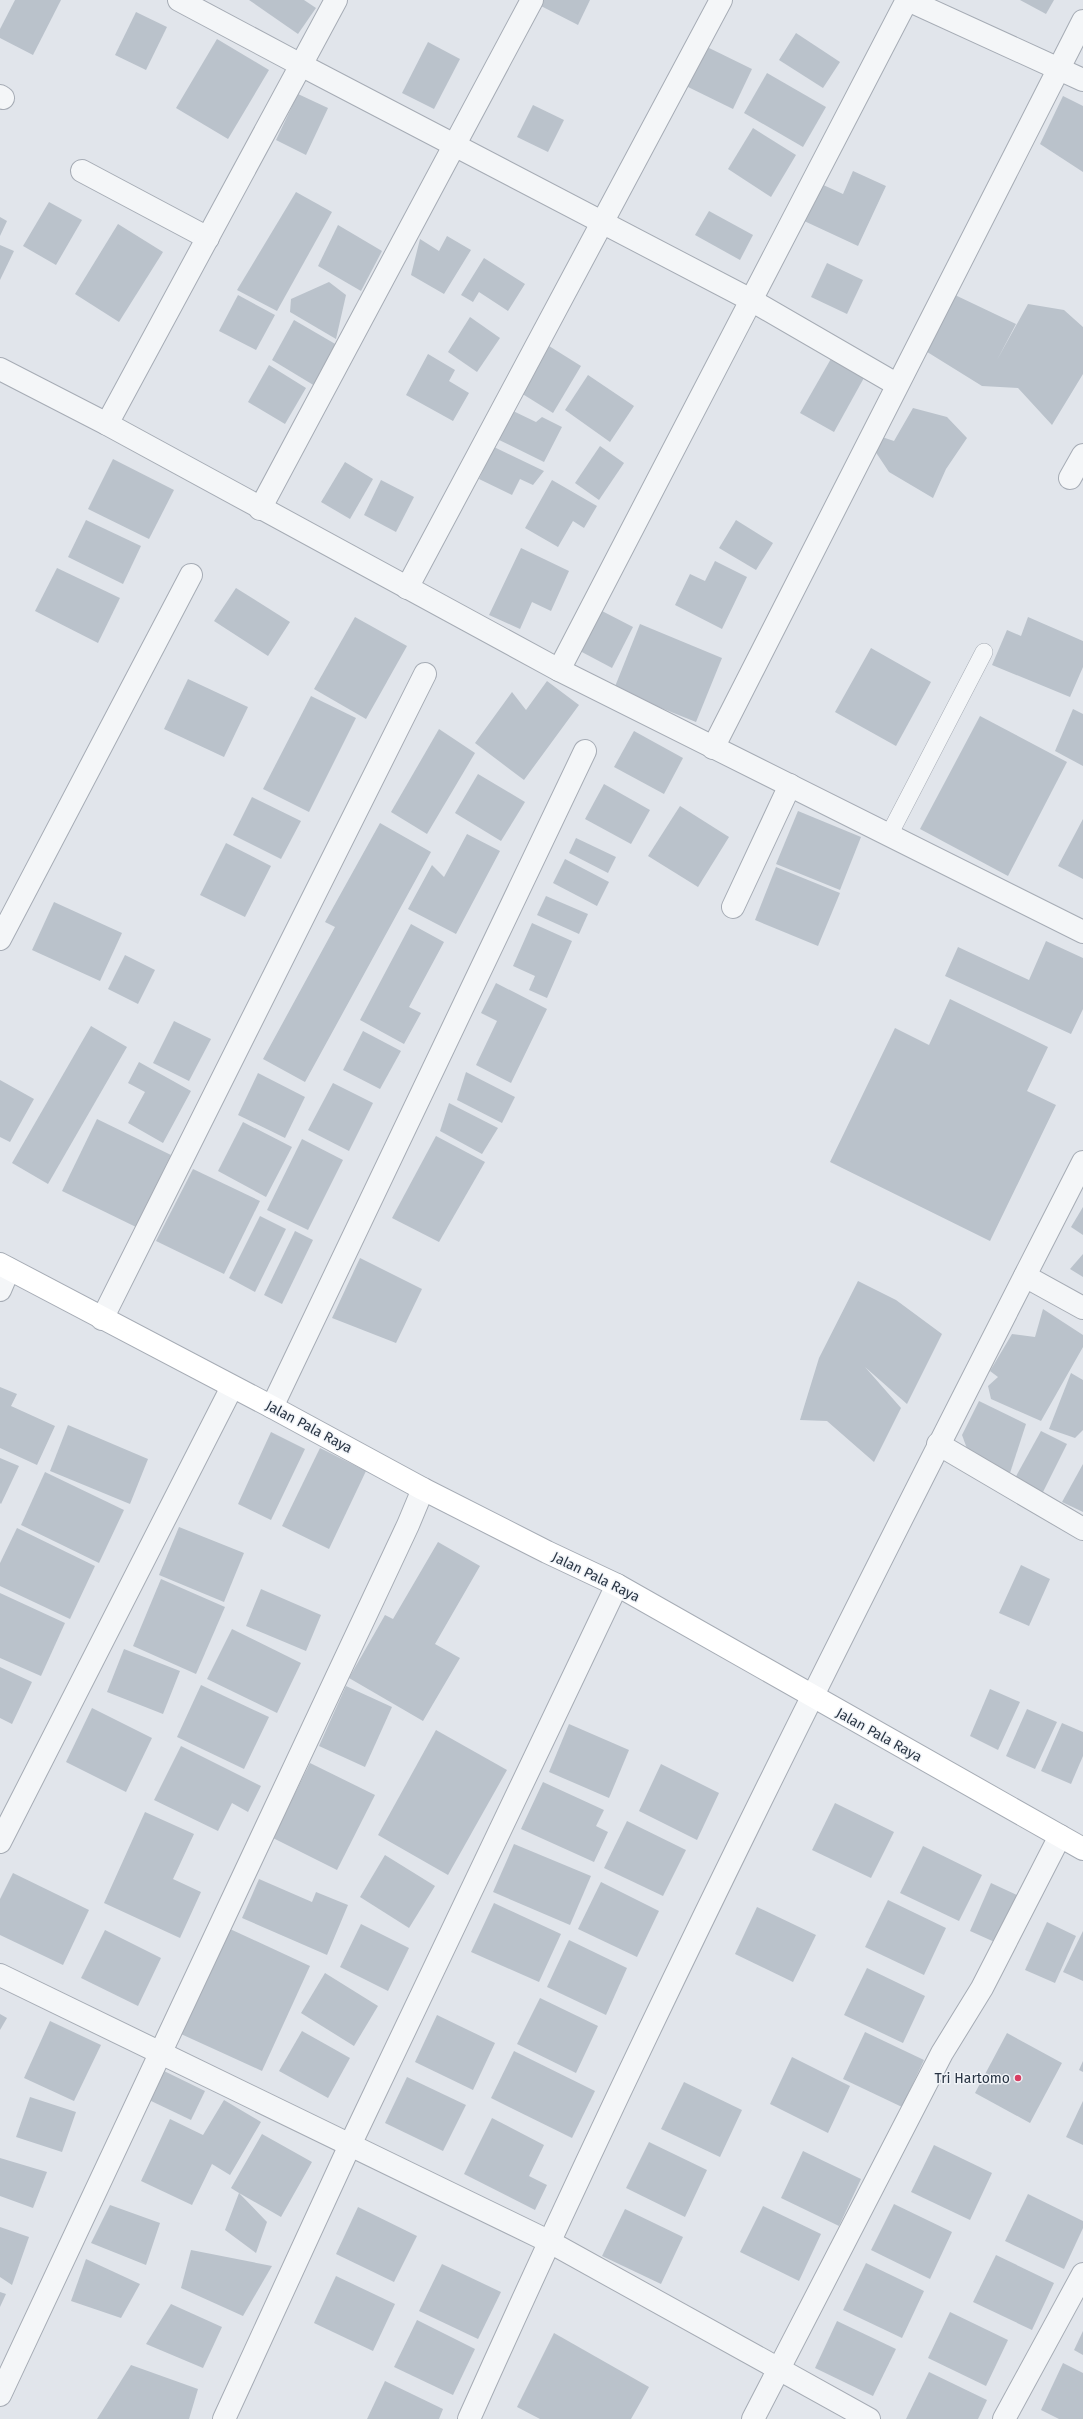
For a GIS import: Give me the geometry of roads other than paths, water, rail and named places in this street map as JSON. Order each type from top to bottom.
[{"type":"main road","name":"Jalan Pala Raya","points":[[5,1266],[102,1319],[272,1407],[423,1489],[547,1552],[617,1585],[812,1697],[1083,1849]]},
{"type":"street","points":[[179,0],[751,300],[896,384]]},
{"type":"street","points":[[107,424],[336,0]]},
{"type":"street","points":[[260,509],[532,0]]},
{"type":"street","points":[[407,588],[722,0]]},
{"type":"street","points":[[559,670],[907,0],[1083,80]]},
{"type":"street","points":[[713,748],[896,384],[1083,21]]},
{"type":"street","points":[[82,171],[208,238]]},
{"type":"street","points":[[0,369],[107,424],[260,509],[559,670],[1083,932]]},
{"type":"street","points":[[1070,478],[1083,455]]},
{"type":"street","points":[[0,939],[191,575]]},
{"type":"street","points":[[102,1319],[425,674]]},
{"type":"street","points":[[272,1407],[585,751]]},
{"type":"street","points":[[733,907],[790,785]]},
{"type":"street","points":[[469,2419],[548,2241],[812,1697],[938,1444],[1083,1162]]},
{"type":"street","points":[[0,1290],[5,1266]]},
{"type":"street","points":[[1025,1276],[1083,1308]]},
{"type":"street","points":[[0,1842],[232,1387]]},
{"type":"street","points":[[938,1444],[1083,1529]]},
{"type":"street","points":[[0,2395],[408,1525],[423,1489]]},
{"type":"street","points":[[224,2419],[350,2145],[617,1585]]},
{"type":"street","points":[[752,2419],[942,2053],[982,1988],[1060,1836]]},
{"type":"street","points":[[0,1975],[548,2241],[778,2367],[869,2419]]},
{"type":"street","points":[[1004,2419],[1083,2274]]},
{"type":"lane","points":[[889,835],[984,652]]},
{"type":"place","name":"Tri Hartomo","points":[[1018,2078]]}]
